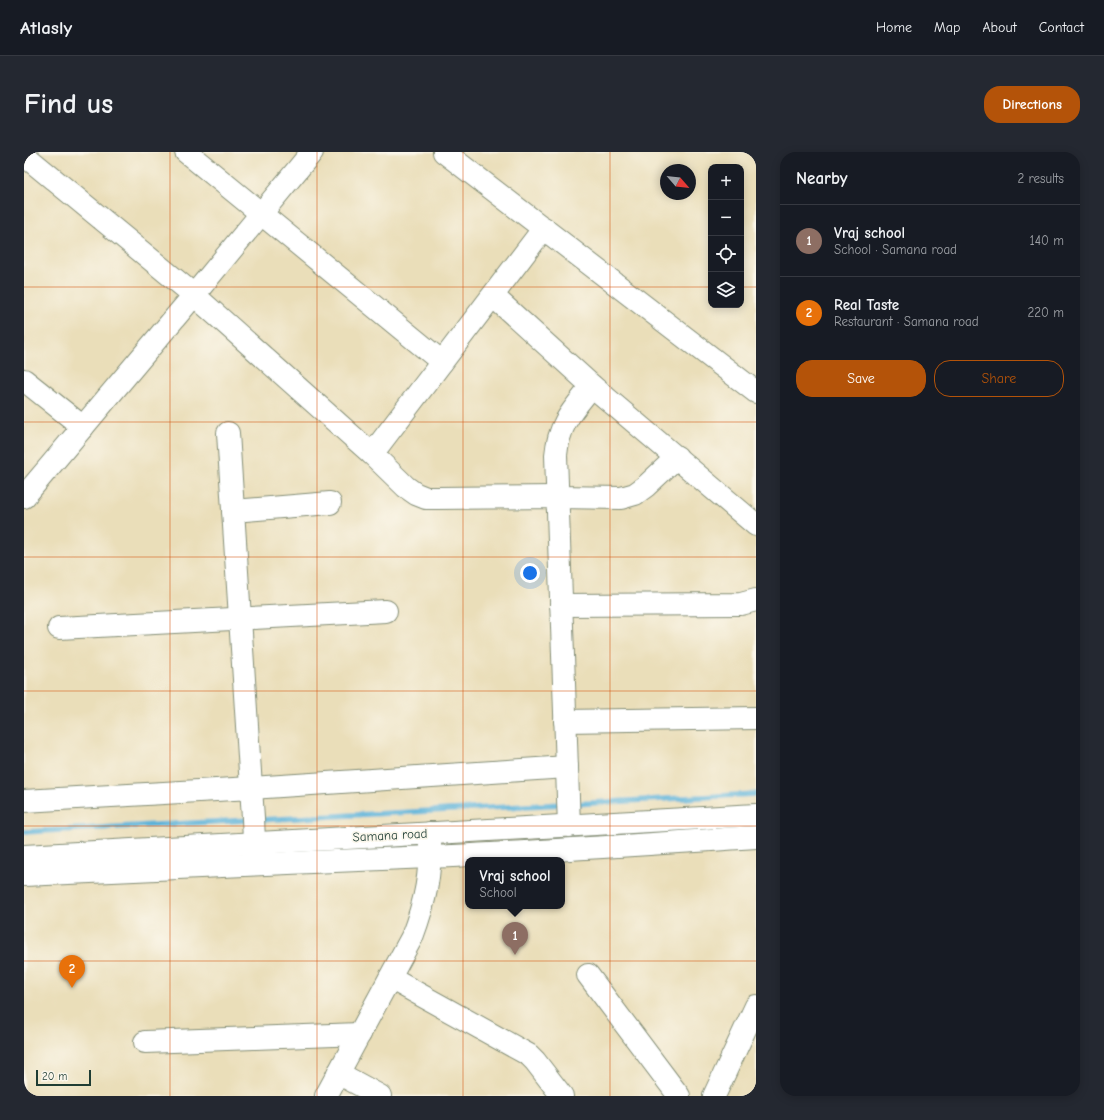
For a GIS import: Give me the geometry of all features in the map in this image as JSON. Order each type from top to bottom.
[{"type":"street","points":[[186,152],[442,362]]},
{"type":"street","points":[[24,497],[312,152]]},
{"type":"street","points":[[444,152],[756,392]]},
{"type":"street","points":[[24,155],[194,295],[372,454],[406,487],[416,494],[426,498],[621,498],[635,494],[646,486],[677,457]]},
{"type":"street","points":[[372,454],[544,228]]},
{"type":"street","points":[[493,296],[592,386],[756,525]]},
{"type":"street","points":[[24,380],[83,427]]},
{"type":"street","points":[[568,806],[556,455],[557,441],[561,429],[569,415],[592,386]]},
{"type":"street","points":[[228,433],[254,853]]},
{"type":"street","points":[[233,511],[330,503]]},
{"type":"street","points":[[561,605],[741,604],[756,600]]},
{"type":"street","points":[[59,628],[240,620],[386,611]]},
{"type":"street","points":[[565,721],[756,718]]},
{"type":"street","points":[[24,801],[252,804],[567,767]]},
{"type":"street","name":"Samana road","points":[[24,875],[254,853],[430,833],[568,806],[756,815]]},
{"type":"street","points":[[326,1096],[412,937],[421,913],[427,885],[430,857],[430,833]]},
{"type":"street","name":"Samana road","points":[[24,856],[254,853],[430,857],[756,837]]},
{"type":"street","points":[[588,975],[679,1096]]},
{"type":"street","points":[[390,978],[529,1055],[562,1096]]},
{"type":"street","points":[[714,1096],[754,1016]]},
{"type":"street","points":[[145,1042],[360,1034]]},
{"type":"street","points":[[338,1073],[380,1096]]},
{"type":"waterway","points":[[572,804],[756,794]]},
{"type":"waterway","points":[[258,820],[563,804]]},
{"type":"waterway","points":[[24,832],[249,820]]},
{"type":"place","name":"Vraj school","points":[[515,955]]},
{"type":"place","name":"Real Taste","points":[[72,988]]}]
